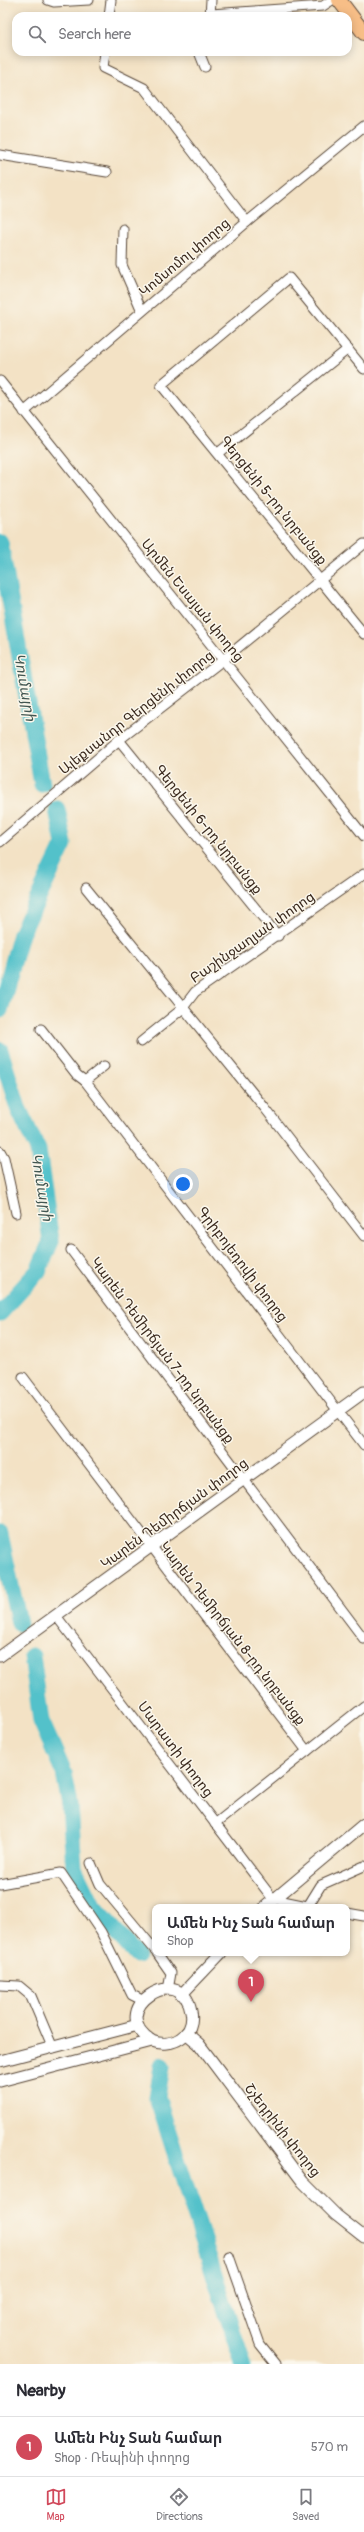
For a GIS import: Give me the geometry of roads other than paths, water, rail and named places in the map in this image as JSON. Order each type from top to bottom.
[{"type":"highway","points":[[339,0],[348,12]]},
{"type":"highway","points":[[352,17],[364,33]]},
{"type":"street","points":[[48,0],[54,2],[89,0]]},
{"type":"street","points":[[110,12],[111,0]]},
{"type":"street","points":[[210,12],[211,0]]},
{"type":"street","points":[[248,12],[323,6],[332,0]]},
{"type":"street","points":[[104,56],[103,68],[144,88],[247,222]]},
{"type":"street","points":[[201,56],[205,67]]},
{"type":"street","name":"Կոմսոմոլ փողոց","points":[[24,412],[247,222],[364,126]]},
{"type":"street","points":[[0,155],[107,172]]},
{"type":"street","points":[[123,229],[122,265],[142,312]]},
{"type":"street","name":"Գերցենի 5-րդ նրբանցք","points":[[348,349],[289,278],[161,385],[218,453],[364,634]]},
{"type":"street","points":[[218,453],[348,349],[364,369]]},
{"type":"street","name":"Արմեն Եսայան փողոց","points":[[0,381],[364,836]]},
{"type":"street","name":"Ալեքսանդր Գերցենի փողոց","points":[[0,842],[119,740],[223,660],[364,544]]},
{"type":"street","name":"Գերցենի 6-րդ նրբանցք","points":[[119,740],[278,936]]},
{"type":"street","name":"Բաշինջաղյան փողոց","points":[[141,1042],[182,1009],[195,992],[278,936],[364,874]]},
{"type":"street","points":[[86,888],[182,1009],[264,1107],[364,1236]]},
{"type":"street","name":"Գրիբոյեդովի փողոց","points":[[41,1029],[77,1075],[85,1081],[364,1445]]},
{"type":"street","points":[[85,1081],[104,1066]]},
{"type":"street","points":[[0,1151],[4,1158],[16,1213]]},
{"type":"street","name":"Կարեն Դեմիրճյան 7-րդ նրբանցք","points":[[71,1250],[243,1481],[364,1639]]},
{"type":"street","name":"Կարեն Դեմիրճյան 8-րդ նրբանցք","points":[[23,1377],[150,1547],[307,1751]]},
{"type":"street","name":"Կարեն Դեմիրճյան փողոց","points":[[0,1656],[364,1392]]},
{"type":"street","name":"Մարատի փողոց","points":[[56,1616],[215,1824],[269,1903]]},
{"type":"street","points":[[215,1824],[364,1706]]},
{"type":"street","points":[[269,1903],[364,1824]]},
{"type":"street","points":[[91,1863],[100,1884],[152,1946]]},
{"type":"street","points":[[312,1904],[321,1886],[364,1866]]},
{"type":"street","points":[[0,1884],[61,1873],[101,1932],[132,1996],[142,2000]]},
{"type":"street","points":[[269,1903],[279,1904]]},
{"type":"street","points":[[350,1914],[364,1916]]},
{"type":"street","points":[[159,1956],[171,1973],[168,1990]]},
{"type":"street","points":[[181,1995],[218,1956]]},
{"type":"street","points":[[0,1985],[19,1986],[31,1996],[53,2048]]},
{"type":"street","points":[[0,2081],[152,2041],[170,2044],[186,2033],[191,2022],[192,2013],[189,2005],[181,1995],[168,1990],[156,1990],[142,2000],[137,2012],[138,2025],[143,2034],[152,2041]]},
{"type":"street","points":[[0,2061],[138,2025]]},
{"type":"street","name":"Շչեդրինի փողոց","points":[[186,2033],[199,2044],[303,2182],[336,2215],[364,2237]]},
{"type":"street","points":[[229,2256],[260,2344],[276,2364]]},
{"type":"waterway","name":"Կումայրի","points":[[0,542],[42,784]]},
{"type":"waterway","name":"Կումայրի","points":[[0,1010],[21,934],[64,844],[57,809]]},
{"type":"waterway","name":"Կումայրի","points":[[0,1050],[18,1108],[38,1150],[51,1241],[38,1271],[0,1313]]},
{"type":"waterway","name":"Կումայրի","points":[[0,1534],[19,1623]]},
{"type":"waterway","points":[[32,1656],[41,1721],[64,1773],[70,1805],[74,1868],[91,1903],[137,1956]]},
{"type":"waterway","points":[[162,2066],[157,2097],[243,2364]]},
{"type":"place","name":"Ամեն Ինչ Տան համար","points":[[251,2002]]}]
